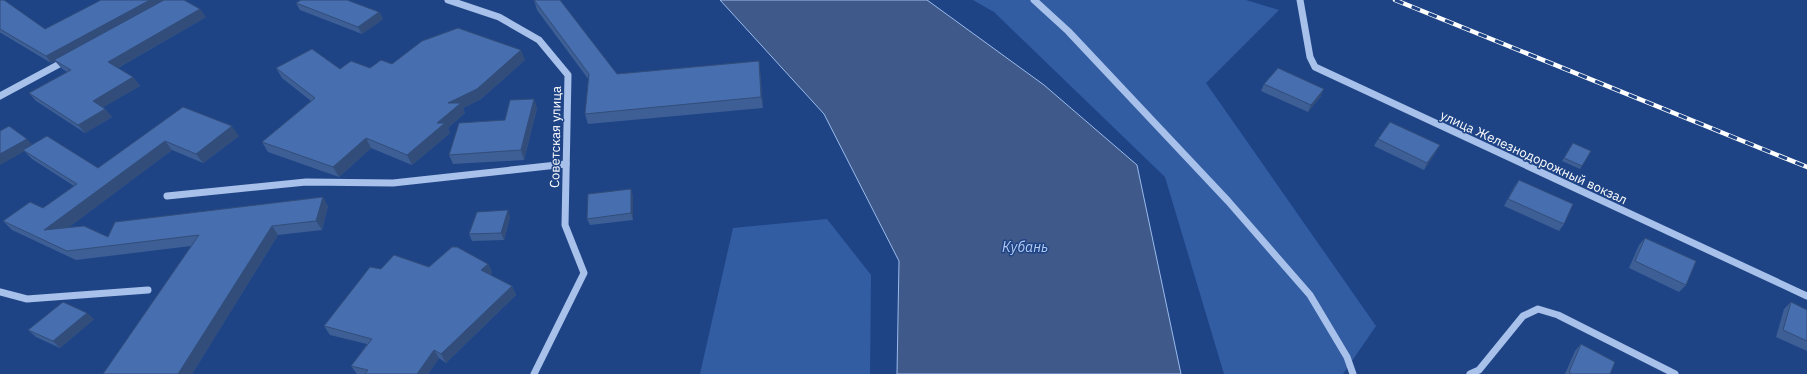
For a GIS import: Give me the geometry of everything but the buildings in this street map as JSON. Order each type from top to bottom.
[{"type":"street","name":"Советская улица","points":[[448,0],[498,16],[539,40],[568,75],[565,225],[584,272],[534,374]]},
{"type":"street","points":[[1034,0],[1068,31],[1223,196],[1310,295],[1347,357],[1352,374]]},
{"type":"street","name":"улица Железнодорожный вокзал","points":[[1300,0],[1310,57],[1315,67],[1807,296]]},
{"type":"street","points":[[0,96],[74,55]]},
{"type":"street","points":[[167,196],[306,182],[393,184],[566,164]]},
{"type":"street","points":[[0,292],[27,299],[148,290]]},
{"type":"street","points":[[1470,374],[1479,370],[1523,316],[1538,309],[1558,315],[1675,374]]},
{"type":"shaded area","points":[[973,0],[1246,0],[1279,10],[1206,83],[1376,326],[1343,374],[1224,374],[1165,177],[994,12]]},
{"type":"shaded area","points":[[827,219],[871,275],[870,374],[700,374],[733,228]]},
{"type":"water","name":"Кубань","points":[[720,0],[927,0],[1044,85],[1137,165],[1181,374],[897,374],[899,261],[824,114]]},
{"type":"railway","points":[[1395,0],[1807,167]]}]
